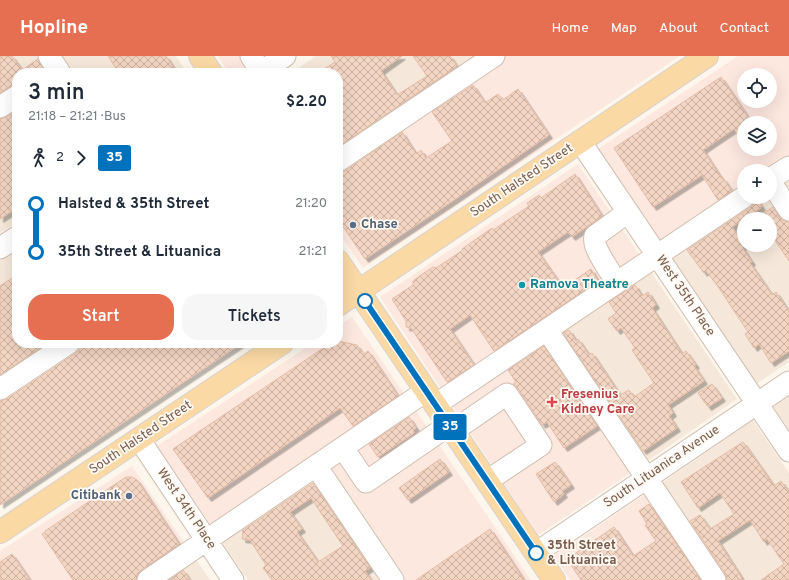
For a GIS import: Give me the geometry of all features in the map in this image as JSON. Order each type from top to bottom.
[{"type":"main road","points":[[200,56],[208,68]]},
{"type":"main road","name":"South Halsted Street","points":[[343,302],[707,56]]},
{"type":"main road","points":[[343,268],[553,580]]},
{"type":"main road","name":"South Halsted Street","points":[[0,532],[275,348]]},
{"type":"street","points":[[257,67],[285,56]]},
{"type":"street","points":[[343,159],[494,56]]},
{"type":"street","points":[[0,107],[12,99]]},
{"type":"street","name":"West 35th Place","points":[[580,141],[789,451]]},
{"type":"street","points":[[777,175],[789,167]]},
{"type":"street","points":[[777,191],[789,210]]},
{"type":"street","points":[[148,580],[343,448],[547,330],[737,202]]},
{"type":"street","points":[[610,272],[601,258],[594,240],[595,236],[628,212]]},
{"type":"street","points":[[0,248],[12,240]]},
{"type":"street","points":[[547,330],[715,580]]},
{"type":"street","points":[[0,389],[62,348]]},
{"type":"street","name":"South Lituanica Avenue","points":[[536,553],[789,382]]},
{"type":"street","points":[[343,448],[366,482],[507,394],[541,445],[487,481]]},
{"type":"street","name":"West 34th Place","points":[[139,439],[233,580]]},
{"type":"street","points":[[316,466],[393,580]]},
{"type":"shaded area","points":[[0,56],[176,56],[184,68],[12,68],[12,225],[0,233]]},
{"type":"shaded area","points":[[218,56],[262,56],[244,68],[226,68]]},
{"type":"shaded area","points":[[316,56],[494,56],[343,158],[343,68],[298,68]]},
{"type":"shaded area","points":[[494,56],[680,56],[363,268],[343,238],[343,158]]},
{"type":"shaded area","points":[[738,56],[789,56],[789,167],[777,170],[777,164],[737,164],[737,202],[665,250],[598,149]]},
{"type":"shaded area","points":[[578,164],[645,263],[547,330],[639,467],[538,535],[380,297]]},
{"type":"shaded area","points":[[789,167],[789,362],[755,385],[665,250],[737,202],[737,204],[777,204],[777,186]]},
{"type":"shaded area","points":[[12,253],[12,311],[0,293],[0,261]]},
{"type":"shaded area","points":[[645,263],[737,399],[639,467],[547,330]]},
{"type":"shaded area","points":[[352,317],[531,580],[393,580],[317,466],[216,533],[157,446],[305,348],[343,348],[343,323]]},
{"type":"shaded area","points":[[789,396],[789,430],[773,407]]},
{"type":"shaded area","points":[[753,420],[789,473],[789,580],[715,580],[653,489]]},
{"type":"shaded area","points":[[132,466],[190,551],[148,580],[0,580],[0,551]]},
{"type":"shaded area","points":[[317,466],[393,580],[248,580],[216,533]]},
{"type":"shaded area","points":[[653,489],[715,580],[570,580],[554,556]]},
{"type":"shaded area","points":[[190,551],[210,580],[148,580]]},
{"type":"building","points":[[0,56],[12,56],[21,68],[12,68],[12,85],[0,93]]},
{"type":"building","points":[[108,56],[166,56],[174,68],[116,68]]},
{"type":"building","points":[[331,56],[402,56],[381,71],[397,95],[427,76],[413,56],[450,56],[457,66],[343,144],[343,68],[326,68],[335,62]]},
{"type":"building","points":[[38,59],[43,68],[25,68]]},
{"type":"building","points":[[721,77],[737,101],[737,108],[742,108],[747,116],[737,116],[737,134],[734,129],[703,150],[722,179],[723,178],[732,191],[718,200],[702,175],[653,207],[614,148]]},
{"type":"building","points":[[473,85],[485,103],[498,94],[503,100],[518,89],[549,135],[365,259],[343,226],[343,172],[402,132],[416,154],[421,150],[426,158],[452,141],[432,112]]},
{"type":"building","points":[[12,114],[12,211],[0,219],[0,119]]},
{"type":"building","points":[[575,174],[602,216],[572,237],[568,232],[538,252],[563,288],[591,269],[598,281],[494,351],[470,315],[450,329],[474,365],[447,382],[411,328],[406,327],[406,321],[392,299],[413,285],[413,281],[421,275],[433,267],[436,268],[492,228],[493,230],[529,206],[527,203],[539,195],[541,198]]},
{"type":"building","points":[[754,204],[760,204],[762,207],[754,212],[744,212]]},
{"type":"building","points":[[773,207],[776,212],[766,212]]},
{"type":"building","points":[[777,214],[783,220],[789,222],[789,261],[777,243]]},
{"type":"building","points":[[737,216],[737,224],[732,227],[737,234],[737,252],[745,252],[752,262],[750,263],[772,295],[776,292],[789,312],[789,351],[771,363],[759,344],[754,348],[745,334],[748,332],[717,285],[706,271],[704,273],[687,250]]},
{"type":"building","points":[[12,278],[12,348],[40,348],[0,375],[0,286]]},
{"type":"building","points":[[635,285],[642,296],[648,292],[656,305],[652,308],[682,354],[686,351],[696,365],[694,366],[704,381],[668,405],[673,413],[669,416],[677,428],[643,451],[563,333],[569,330],[576,341],[578,339],[589,355],[592,353],[620,395],[629,390],[634,397],[654,383],[632,350],[635,348],[621,328],[617,331],[608,319],[616,313],[609,302]]},
{"type":"building","points":[[343,342],[357,345],[364,354],[368,351],[398,396],[353,426],[340,408],[208,498],[173,449],[324,348],[343,348]]},
{"type":"building","name":"Fresenius Kidney Care","points":[[544,346],[597,426],[564,448],[547,422],[542,425],[517,387],[513,384],[516,382],[508,370]]},
{"type":"building","points":[[235,348],[0,505],[0,401],[7,399],[80,349]]},
{"type":"building","points":[[712,384],[722,398],[708,407],[698,393]]},
{"type":"building","points":[[409,417],[416,428],[413,430],[414,433],[378,457],[369,444]]},
{"type":"building","points":[[743,442],[774,486],[781,481],[789,493],[789,580],[761,580],[784,564],[767,539],[764,542],[750,520],[718,541],[743,580],[727,580],[725,573],[690,521],[700,515],[710,529],[734,514],[720,493],[698,508],[681,482]]},
{"type":"building","points":[[440,459],[449,472],[408,500],[399,488]]},
{"type":"building","points":[[555,462],[571,485],[562,491],[564,494],[554,502],[536,474]]},
{"type":"building","points":[[126,477],[132,477],[137,480],[179,544],[141,570],[137,574],[136,580],[73,580],[42,534]]},
{"type":"building","points":[[313,483],[370,568],[365,571],[371,580],[272,580],[263,568],[266,565],[250,540],[242,539],[242,531]],"holes":[[[311,498],[343,546],[318,562],[297,532],[302,529],[290,512]]]},
{"type":"building","points":[[649,504],[701,580],[581,580],[567,559],[614,527],[633,556],[656,541],[645,525],[647,524],[639,511]]},
{"type":"building","points":[[490,529],[524,580],[416,580],[464,547]]},
{"type":"building","points":[[12,554],[30,580],[0,580],[0,562]]},
{"type":"building","points":[[183,570],[190,580],[169,580]]},
{"type":"bus line","name":"35","points":[[365,301],[536,553]]},
{"type":"place","name":"Chase","points":[[353,225]]},
{"type":"place","name":"Ramova Theatre","points":[[522,285]]},
{"type":"place","name":"Fresenius Kidney Care","points":[[552,402]]},
{"type":"place","name":"Citibank","points":[[129,496]]},
{"type":"place","name":"35th Street & Lituanica","points":[[536,553]]}]
